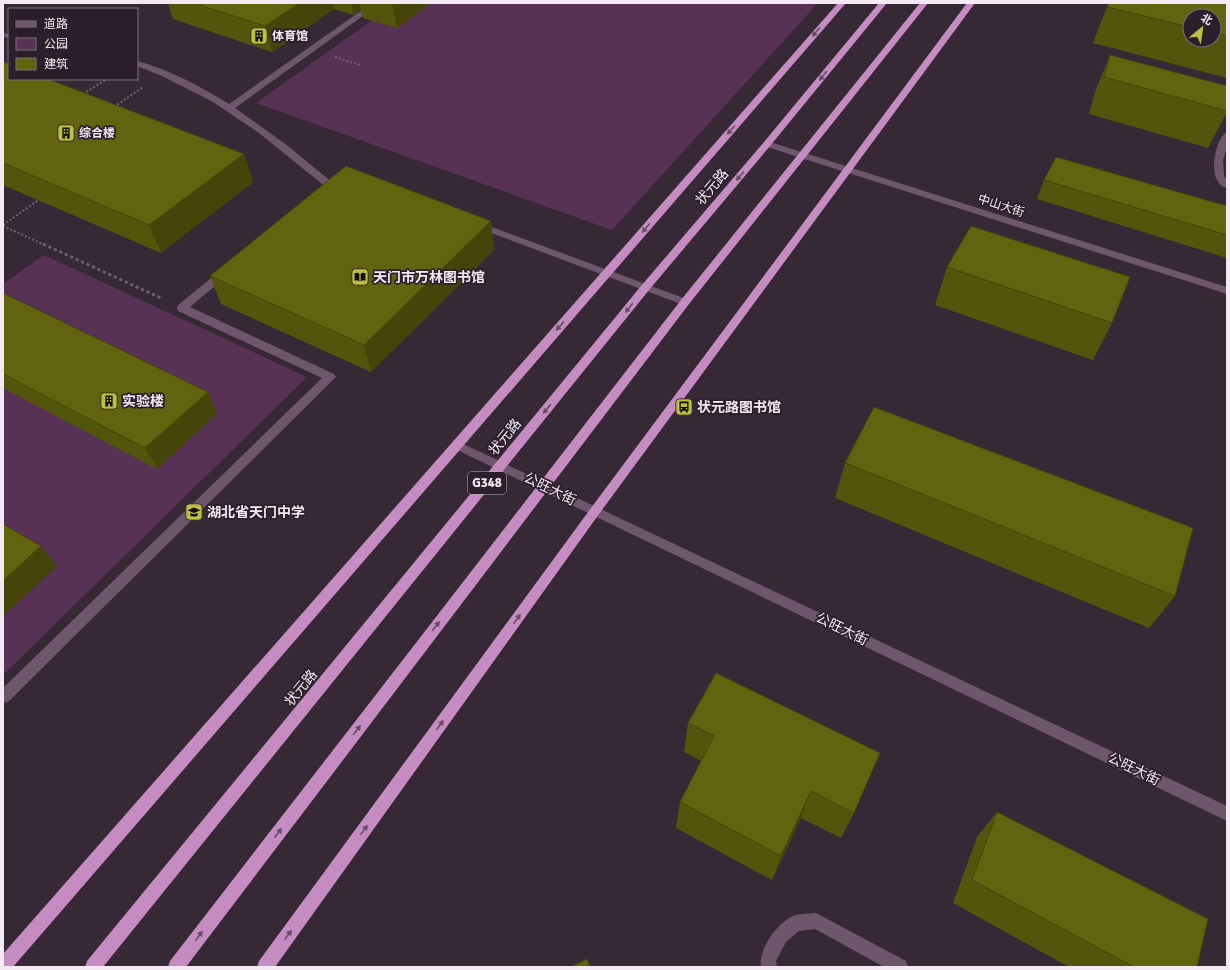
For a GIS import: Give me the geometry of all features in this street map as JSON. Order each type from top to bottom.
[{"type":"highway","points":[[3,966],[842,3]]},
{"type":"highway","name":"状元路","points":[[94,967],[645,288],[884,3]]},
{"type":"highway","points":[[176,967],[685,302],[924,3]]},
{"type":"highway","points":[[265,967],[595,511],[971,3]]},
{"type":"street","points":[[229,108],[377,3]]},
{"type":"street","points":[[138,63],[166,73],[195,87],[264,131],[327,189],[352,188]]},
{"type":"street","points":[[1227,135],[1218,160],[1219,177],[1227,185]]},
{"type":"street","name":"中山大街","points":[[767,144],[1227,291]]},
{"type":"street","points":[[472,222],[685,302]]},
{"type":"street","points":[[3,697],[330,377],[182,308],[231,267]]},
{"type":"street","name":"公旺大街","points":[[457,445],[1227,814]]},
{"type":"street","points":[[769,967],[768,960],[780,936],[796,923],[816,921],[900,967]]},
{"type":"path","points":[[112,108],[166,73]]},
{"type":"path","points":[[81,96],[105,80]]},
{"type":"path","points":[[41,198],[3,225],[182,308]]},
{"type":"green space","points":[[396,3],[818,3],[612,230],[256,103]]},
{"type":"green space","points":[[44,255],[307,377],[3,675],[3,616],[57,566],[3,534],[3,284]]},
{"type":"building","points":[[193,3],[299,3],[265,26]]},
{"type":"building","points":[[1109,3],[1227,3],[1227,36],[1222,35],[1222,8],[1182,8],[1182,25],[1107,7]]},
{"type":"building","points":[[1110,55],[1227,86],[1227,111],[1104,77]]},
{"type":"building","name":"综合楼","points":[[3,62],[8,64],[8,80],[51,80],[244,154],[149,225],[3,163]]},
{"type":"building","points":[[1056,157],[1227,206],[1227,235],[1044,180]]},
{"type":"building","name":"天门市万林图书馆","points":[[346,166],[491,221],[364,345],[210,276]]},
{"type":"building","points":[[971,226],[1130,277],[1112,323],[947,267]]},
{"type":"building","name":"实验楼","points":[[3,293],[208,392],[145,448],[3,374]]},
{"type":"building","points":[[874,407],[1193,528],[1175,596],[845,463]]},
{"type":"building","points":[[3,524],[41,546],[3,581]]},
{"type":"building","points":[[716,673],[880,753],[854,813],[811,791],[781,856],[680,802],[714,736],[688,723]]},
{"type":"building","points":[[997,812],[1208,919],[1197,967],[1134,967],[972,880]]},
{"type":"building","points":[[587,959],[590,967],[571,967]]},
{"type":"place","name":"体育馆","points":[[259,36]]},
{"type":"place","name":"综合楼","points":[[66,133]]},
{"type":"place","name":"天门市万林图书馆","points":[[360,277]]},
{"type":"place","name":"实验楼","points":[[109,401]]},
{"type":"place","name":"状元路图书馆","points":[[684,407]]},
{"type":"place","name":"湖北省天门中学","points":[[194,512]]}]
